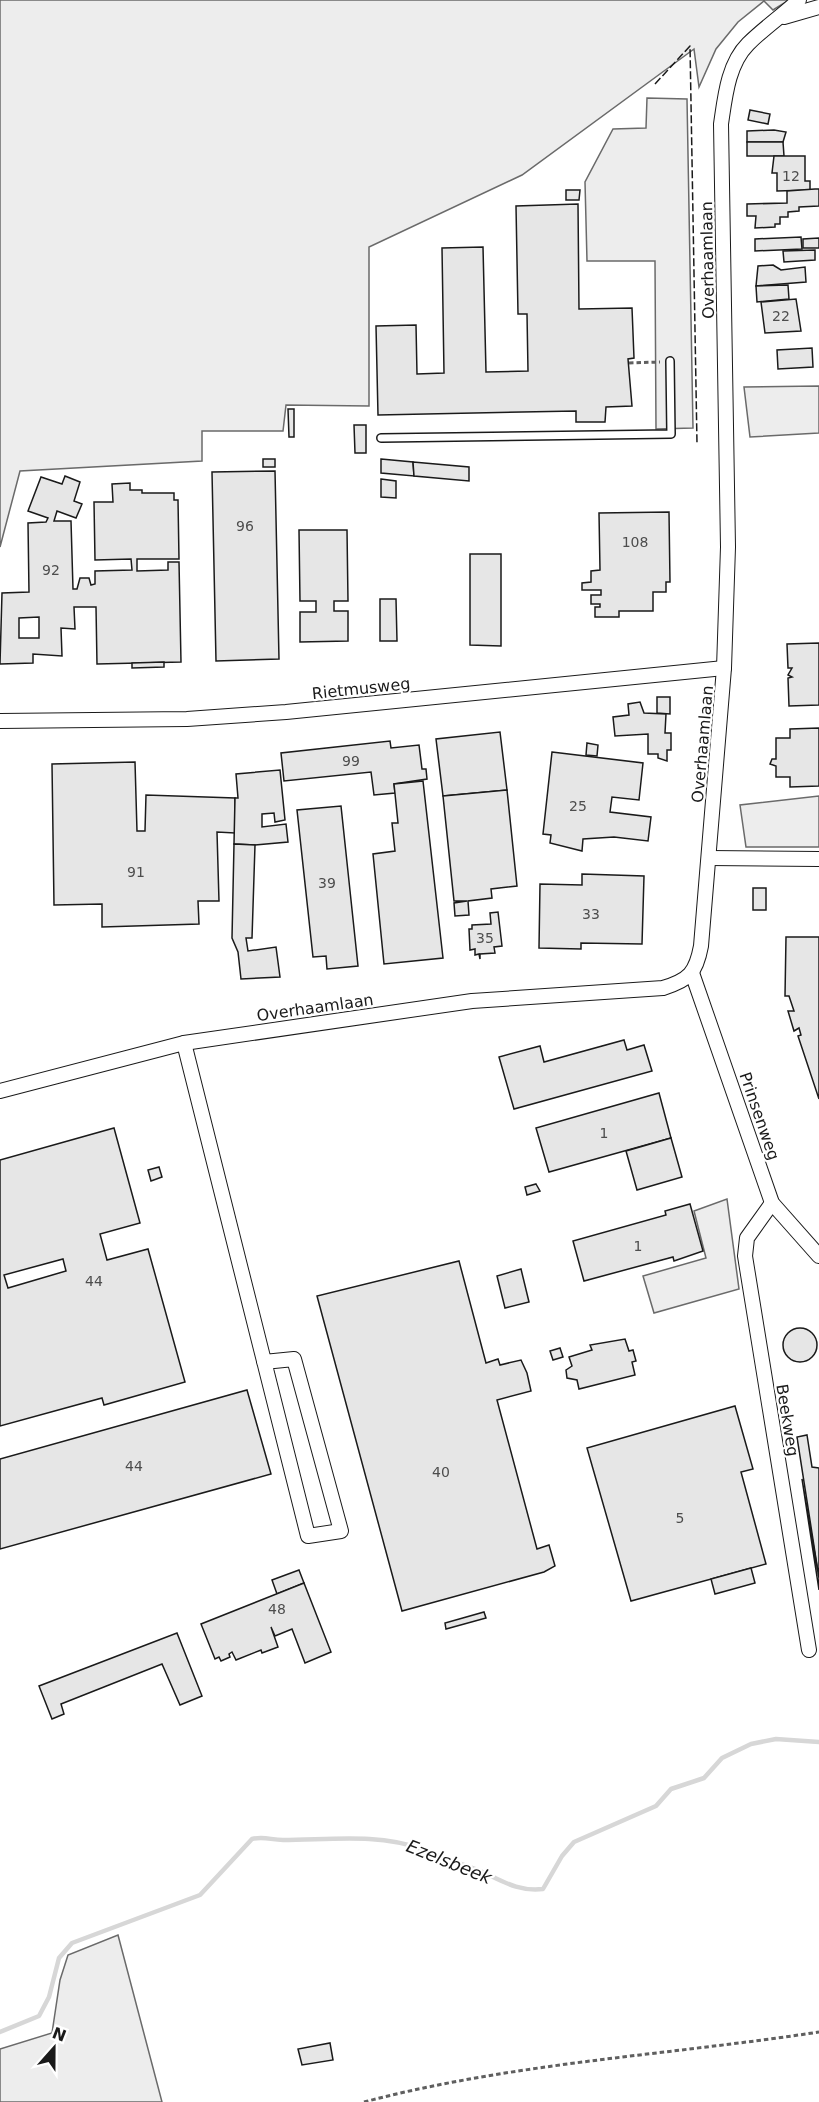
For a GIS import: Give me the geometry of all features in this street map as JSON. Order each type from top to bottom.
[{"type":"street","name":"Overhaamlaan","points":[[0,1091],[183,1043],[472,1001],[663,988],[682,983],[692,973],[701,946],[724,668],[728,548],[721,124],[725,94],[733,68],[747,45],[799,0]]},
{"type":"street","name":"Overhaamlaan","points":[[779,19],[819,7]]},
{"type":"street","name":"Rietmusweg","points":[[0,722],[187,719],[286,712],[724,668]]},
{"type":"street","points":[[709,858],[819,858]]},
{"type":"street","name":"Prinsenweg","points":[[692,973],[772,1203],[819,1256]]},
{"type":"street","points":[[183,1043],[308,1536],[341,1531],[294,1359],[264,1362]]},
{"type":"street","name":"Beekweg","points":[[772,1203],[747,1238],[745,1256],[809,1650]]},
{"type":"lane","points":[[381,438],[670,434],[670,361]]},
{"type":"path","points":[[629,363],[670,361]]},
{"type":"path","points":[[364,2102],[399,2093],[544,2068],[819,2032]]},
{"type":"shaded area","points":[[0,0],[789,0],[773,10],[764,1],[738,22],[716,49],[699,87],[694,49],[522,175],[369,247],[369,406],[286,405],[283,431],[202,431],[202,461],[20,471],[0,547]]},
{"type":"shaded area","points":[[647,98],[687,99],[693,428],[656,429],[655,261],[587,261],[585,182],[613,129],[646,128]]},
{"type":"shaded area","points":[[819,386],[819,433],[750,437],[744,387]]},
{"type":"shaded area","points":[[819,796],[819,847],[746,847],[740,805]]},
{"type":"shaded area","points":[[727,1199],[739,1289],[654,1313],[643,1276],[706,1258],[694,1211]]},
{"type":"shaded area","points":[[118,1935],[162,2102],[0,2102],[0,2049],[52,2033],[60,1980],[68,1955]]},
{"type":"building","points":[[750,110],[770,114],[768,124],[748,120]]},
{"type":"building","points":[[747,131],[786,132],[783,142],[747,142]]},
{"type":"building","points":[[747,142],[783,142],[784,156],[747,156]]},
{"type":"building","points":[[774,156],[805,156],[805,181],[810,181],[810,190],[777,191],[777,173],[772,173]]},
{"type":"building","points":[[819,189],[819,206],[799,207],[799,211],[788,212],[788,217],[780,217],[780,224],[775,224],[775,227],[755,228],[756,216],[747,216],[747,204],[787,203],[787,191]]},
{"type":"building","points":[[566,190],[580,190],[579,200],[566,200]]},
{"type":"building","points":[[578,204],[579,309],[632,308],[634,358],[628,359],[632,406],[606,407],[605,422],[576,422],[576,411],[378,415],[376,326],[416,325],[417,374],[444,373],[442,248],[483,247],[486,372],[528,371],[527,314],[518,314],[516,206]]},
{"type":"building","points":[[801,237],[802,249],[755,251],[755,239]]},
{"type":"building","points":[[819,238],[819,248],[803,248],[803,239]]},
{"type":"building","points":[[815,250],[815,260],[784,262],[783,251]]},
{"type":"building","points":[[773,265],[781,270],[805,267],[806,282],[756,286],[758,266]]},
{"type":"building","points":[[788,285],[789,299],[757,302],[756,286]]},
{"type":"building","points":[[796,299],[801,331],[765,333],[761,302]]},
{"type":"building","points":[[812,348],[813,367],[778,369],[777,350]]},
{"type":"building","points":[[288,409],[294,409],[294,437],[289,437]]},
{"type":"building","points":[[354,425],[366,425],[366,453],[355,453]]},
{"type":"building","points":[[263,459],[275,459],[275,467],[263,467]]},
{"type":"building","points":[[381,459],[413,462],[414,476],[381,473]]},
{"type":"building","points":[[413,462],[469,467],[469,481],[414,476]]},
{"type":"building","points":[[275,471],[279,659],[216,661],[212,472]]},
{"type":"building","points":[[65,476],[80,482],[74,501],[82,504],[76,518],[57,511],[54,521],[71,521],[73,589],[77,589],[80,578],[89,578],[91,585],[95,584],[95,571],[132,570],[131,559],[95,560],[94,502],[113,502],[112,484],[130,483],[130,490],[142,490],[142,493],[174,493],[174,500],[178,500],[179,559],[137,559],[137,571],[168,570],[168,562],[179,562],[181,662],[97,664],[96,607],[74,607],[75,629],[61,628],[62,656],[33,654],[33,663],[0,664],[2,593],[29,592],[28,523],[46,522],[48,518],[28,511],[41,477],[62,484]],"holes":[[[39,617],[39,638],[19,638],[19,618]]]},
{"type":"building","points":[[381,479],[396,481],[396,498],[381,497]]},
{"type":"building","points":[[669,512],[670,582],[666,582],[666,592],[653,592],[653,611],[619,611],[619,617],[595,617],[595,607],[600,607],[600,604],[591,604],[591,595],[601,595],[601,590],[582,590],[582,583],[591,582],[591,571],[600,570],[599,513]]},
{"type":"building","points":[[299,530],[347,530],[348,601],[334,601],[334,611],[348,611],[348,641],[300,642],[300,612],[316,612],[316,601],[300,601]]},
{"type":"building","points":[[470,554],[501,554],[501,646],[470,645]]},
{"type":"building","points":[[380,599],[396,599],[397,641],[380,641]]},
{"type":"building","points":[[819,643],[819,705],[789,706],[788,678],[792,677],[788,675],[792,668],[788,668],[787,644]]},
{"type":"building","points":[[164,662],[164,667],[132,668],[132,663]]},
{"type":"building","points":[[657,697],[670,697],[670,714],[657,713]]},
{"type":"building","points":[[640,702],[644,713],[666,714],[665,733],[671,733],[671,750],[667,750],[667,761],[658,758],[658,754],[648,754],[648,734],[615,736],[613,717],[629,715],[628,704]]},
{"type":"building","points":[[819,728],[819,786],[790,787],[790,777],[776,777],[776,766],[770,764],[772,759],[776,759],[776,738],[790,738],[790,729]]},
{"type":"building","points":[[500,732],[507,790],[443,796],[436,739]]},
{"type":"building","points":[[390,741],[391,748],[419,745],[422,769],[426,769],[427,779],[394,784],[395,793],[374,795],[371,772],[284,781],[281,753]]},
{"type":"building","points":[[587,743],[598,745],[597,756],[586,755]]},
{"type":"building","points":[[552,752],[643,763],[639,800],[612,797],[610,812],[651,817],[648,841],[614,837],[583,839],[582,851],[550,843],[551,835],[543,834]]},
{"type":"building","points":[[135,762],[137,831],[145,831],[146,795],[235,798],[235,833],[217,832],[219,901],[198,901],[199,924],[102,927],[102,904],[54,905],[52,764]]},
{"type":"building","points":[[280,770],[285,820],[275,822],[274,813],[262,814],[262,827],[286,824],[288,842],[234,844],[235,798],[238,798],[236,774]]},
{"type":"building","points":[[423,781],[443,958],[384,964],[373,854],[395,851],[392,823],[398,823],[394,784]]},
{"type":"building","points":[[507,790],[517,886],[491,889],[492,898],[468,901],[469,915],[455,916],[454,903],[467,901],[454,901],[443,796]]},
{"type":"building","points":[[341,806],[358,966],[327,969],[326,956],[313,957],[297,810]]},
{"type":"building","points":[[234,844],[255,845],[252,938],[246,938],[248,951],[276,947],[280,977],[241,979],[238,952],[232,938]]},
{"type":"building","points":[[582,874],[644,876],[642,944],[581,943],[581,949],[539,948],[540,884],[582,885]]},
{"type":"building","points":[[753,888],[766,888],[766,910],[753,910]]},
{"type":"building","points":[[498,912],[502,946],[494,947],[495,953],[480,954],[480,959],[479,954],[475,955],[475,949],[470,950],[469,929],[472,929],[472,925],[491,924],[490,913]]},
{"type":"building","points":[[786,937],[819,937],[819,1099],[798,1036],[801,1035],[799,1028],[794,1031],[788,1011],[794,1011],[789,996],[785,996]]},
{"type":"building","points":[[624,1040],[627,1050],[644,1045],[652,1071],[514,1109],[499,1057],[540,1046],[544,1062]]},
{"type":"building","points":[[659,1093],[671,1138],[549,1172],[536,1128]]},
{"type":"building","points":[[114,1128],[140,1223],[100,1234],[107,1260],[148,1249],[185,1382],[104,1405],[102,1398],[0,1426],[0,1160]],"holes":[[[63,1259],[66,1271],[8,1288],[4,1275]]]},
{"type":"building","points":[[671,1138],[682,1177],[637,1190],[626,1151]]},
{"type":"building","points":[[159,1167],[162,1177],[151,1181],[148,1170]]},
{"type":"building","points":[[536,1184],[540,1191],[527,1195],[525,1187]]},
{"type":"building","points":[[690,1204],[703,1251],[674,1261],[673,1257],[584,1281],[573,1241],[666,1215],[665,1211]]},
{"type":"building","points":[[459,1261],[486,1363],[498,1359],[500,1365],[521,1360],[527,1373],[531,1391],[497,1400],[537,1549],[549,1545],[555,1566],[544,1572],[402,1611],[317,1296]]},
{"type":"building","points":[[521,1269],[529,1302],[505,1308],[497,1276]]},
{"type":"building","points":[[800,1328],[812,1333],[817,1345],[812,1357],[800,1362],[788,1357],[783,1345],[788,1333]]},
{"type":"building","points":[[625,1339],[629,1351],[633,1350],[636,1361],[632,1362],[635,1375],[579,1389],[577,1380],[567,1378],[566,1370],[572,1366],[569,1357],[592,1350],[590,1345]]},
{"type":"building","points":[[560,1348],[563,1357],[553,1360],[550,1351]]},
{"type":"building","points":[[247,1390],[271,1474],[0,1549],[0,1459]]},
{"type":"building","points":[[735,1406],[753,1469],[741,1472],[766,1564],[631,1601],[587,1448]]},
{"type":"building","points":[[807,1435],[812,1467],[819,1468],[819,1578],[797,1437]]},
{"type":"building","points":[[802,1479],[819,1578],[819,1590]]},
{"type":"building","points":[[751,1568],[755,1583],[715,1594],[711,1579]]},
{"type":"building","points":[[299,1570],[304,1583],[277,1594],[272,1580]]},
{"type":"building","points":[[304,1583],[331,1652],[305,1663],[292,1629],[275,1636],[271,1627],[278,1647],[262,1653],[261,1650],[236,1660],[232,1652],[229,1654],[230,1657],[221,1661],[219,1657],[215,1659],[201,1624]]},
{"type":"building","points":[[484,1612],[486,1618],[446,1629],[445,1623]]},
{"type":"building","points":[[177,1633],[202,1696],[180,1705],[162,1664],[61,1704],[64,1714],[52,1719],[39,1686]]},
{"type":"building","points":[[330,2043],[333,2060],[302,2065],[298,2049]]},
{"type":"waterway","name":"Ezelsbeek","points":[[0,2032],[39,2016],[49,1997],[59,1958],[72,1943],[200,1895],[252,1839],[353,1838],[388,1841],[421,1849],[517,1887],[543,1889],[562,1856],[574,1842],[656,1806],[671,1789],[704,1778],[722,1758],[751,1744],[776,1739],[819,1742]]},
{"type":"fence","points":[[655,84],[690,46],[697,444]]}]
